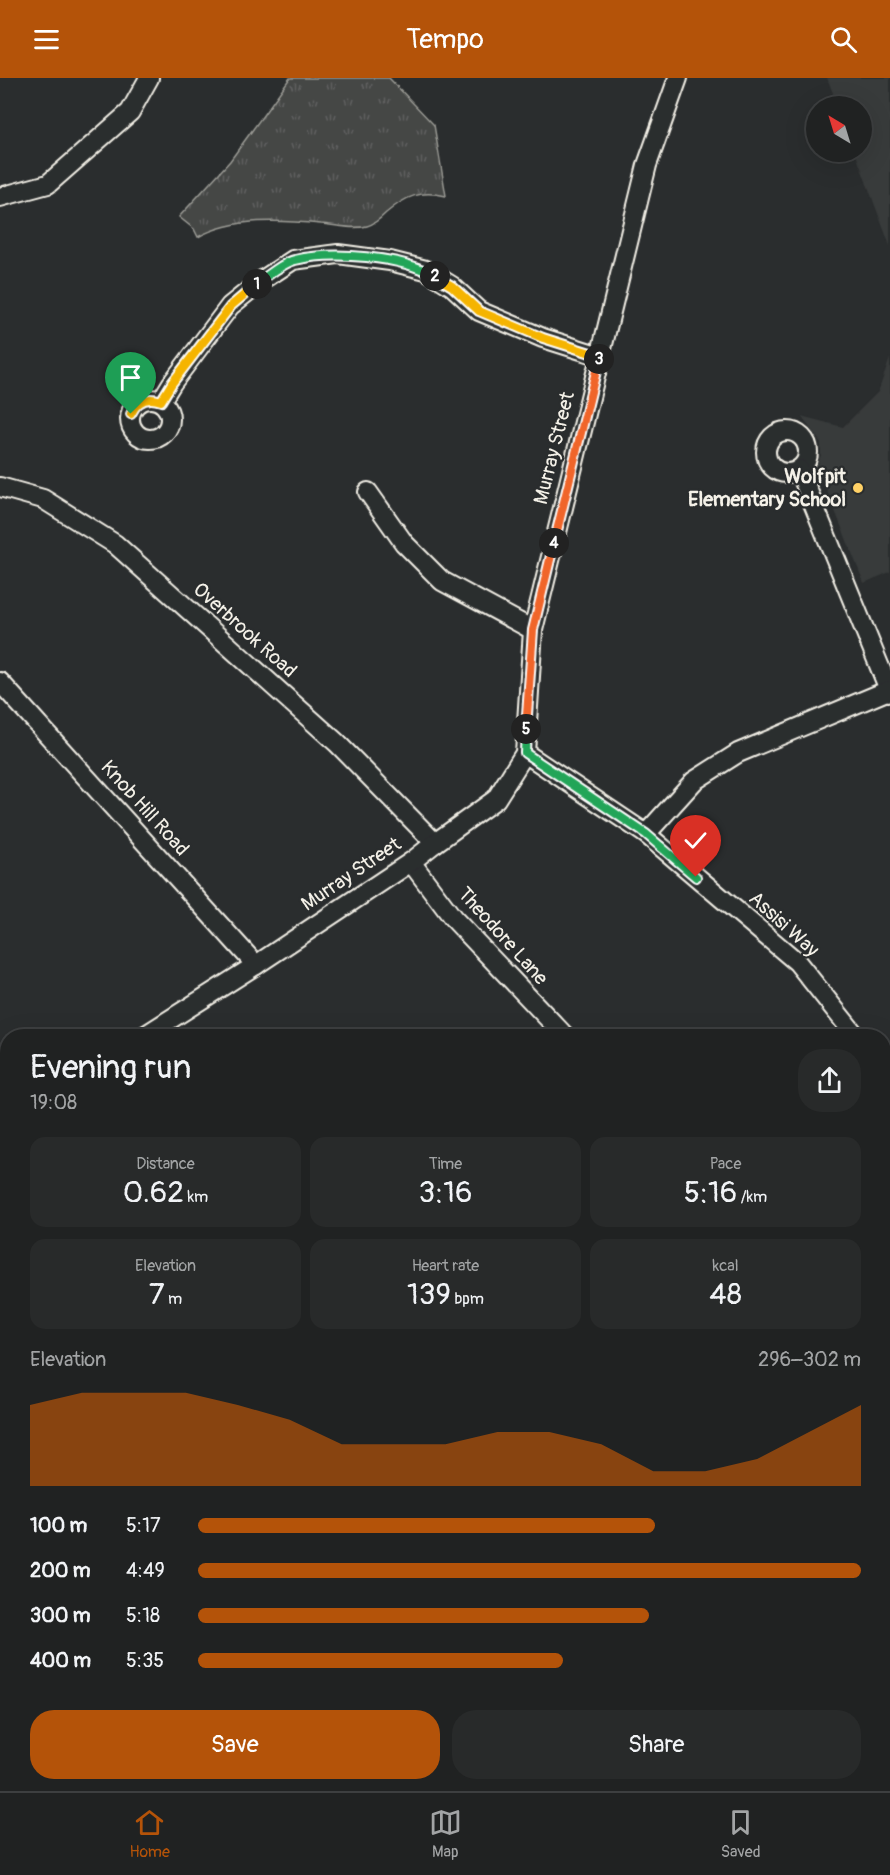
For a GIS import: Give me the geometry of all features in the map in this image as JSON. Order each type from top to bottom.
[{"type":"street","points":[[0,197],[48,184],[130,112],[149,78]]},
{"type":"street","name":"Murray Street","points":[[155,1029],[411,862],[496,799],[525,753],[533,630],[647,165],[677,78]]},
{"type":"street","points":[[161,401],[172,383],[231,306],[261,281],[293,260],[339,254],[390,261],[426,270],[452,286],[479,311],[543,338],[600,356]]},
{"type":"street","points":[[646,834],[694,781],[738,753],[890,691],[799,469]]},
{"type":"street","name":"Overbrook Road","points":[[0,487],[43,499],[115,544],[337,743],[435,843]]},
{"type":"street","points":[[368,492],[404,543],[442,581],[533,630]]},
{"type":"street","name":"Knob Hill Road","points":[[0,682],[256,965]]},
{"type":"street","name":"Assisi Way","points":[[525,753],[646,834],[797,962],[850,1029]]},
{"type":"street","name":"Theodore Lane","points":[[411,862],[453,918],[558,1029]]},
{"type":"shaded area","points":[[827,78],[890,78],[890,246],[859,162],[872,162],[872,96],[834,96]]},
{"type":"shaded area","name":"Wolfpit Elementary School","points":[[890,358],[890,572],[864,583],[817,466],[821,455],[821,443],[801,416],[843,427],[878,392]]},
{"type":"green space","points":[[290,78],[389,78],[434,125],[446,196],[421,194],[414,196],[400,202],[370,225],[362,227],[258,222],[227,226],[198,237],[194,229],[179,217],[230,161]]},
{"type":"place","name":"Wolfpit Elementary School","points":[[858,488]]},
{"type":"route","points":[[131,414],[135,405],[143,400],[161,401],[172,383],[231,306],[261,281],[293,260],[339,254],[390,261],[426,270],[452,286],[479,311],[543,338],[600,356],[533,630],[525,753],[646,834],[696,877]]}]
